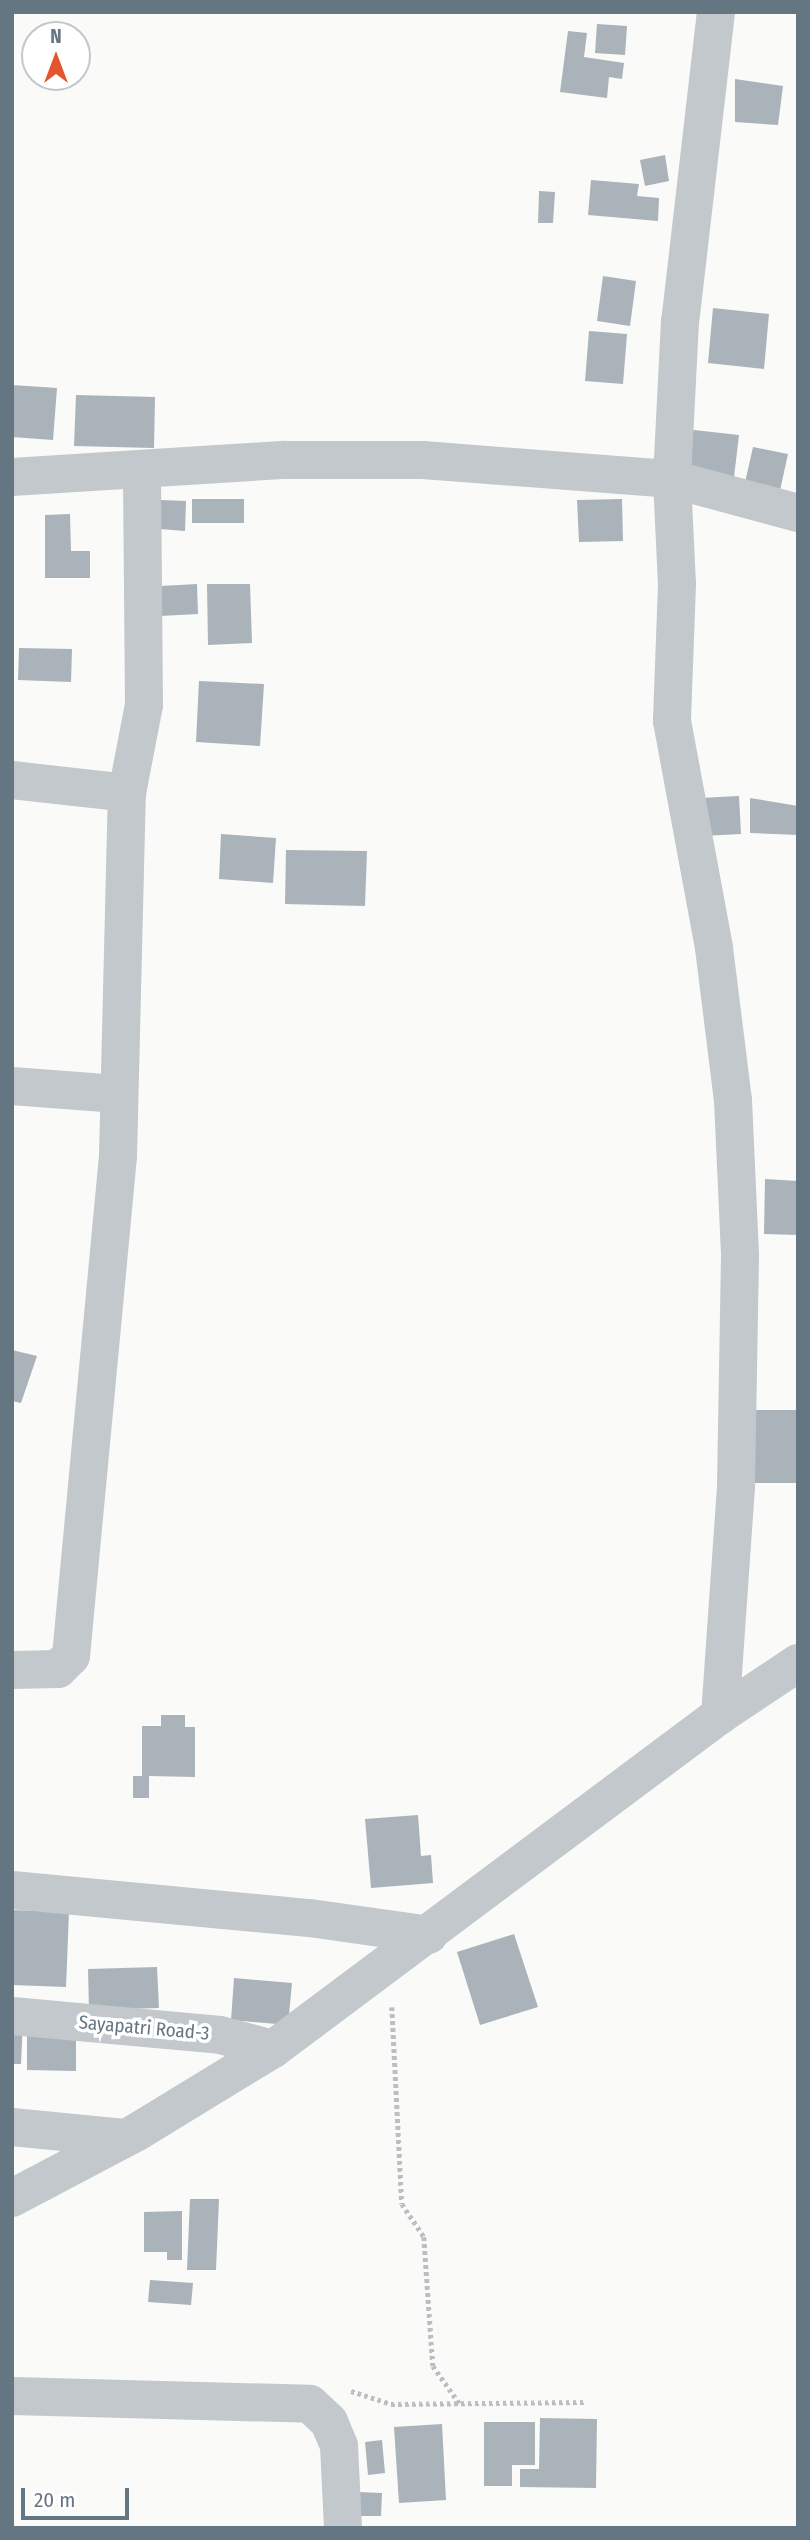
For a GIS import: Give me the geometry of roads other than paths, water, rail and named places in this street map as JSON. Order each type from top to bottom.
[{"type":"street","points":[[716,12],[680,321],[672,480],[677,584],[672,720],[716,962],[733,1100],[740,1256],[736,1487],[720,1715]]},
{"type":"street","points":[[12,477],[285,460],[423,460],[672,480],[798,513]]},
{"type":"street","points":[[12,1670],[58,1670],[71,1656],[118,1156],[127,793],[144,705],[142,470]]},
{"type":"street","points":[[12,780],[127,793]]},
{"type":"street","points":[[12,1086],[118,1094]]},
{"type":"street","points":[[12,2198],[124,2138],[273,2049],[720,1715],[798,1663]]},
{"type":"street","points":[[12,1889],[310,1918],[429,1935]]},
{"type":"street","name":"Sayapatri Road-3","points":[[12,2015],[220,2035],[273,2049]]},
{"type":"street","points":[[12,2127],[124,2138]]},
{"type":"street","points":[[12,2396],[310,2404],[329,2422],[339,2446],[343,2528]]}]
